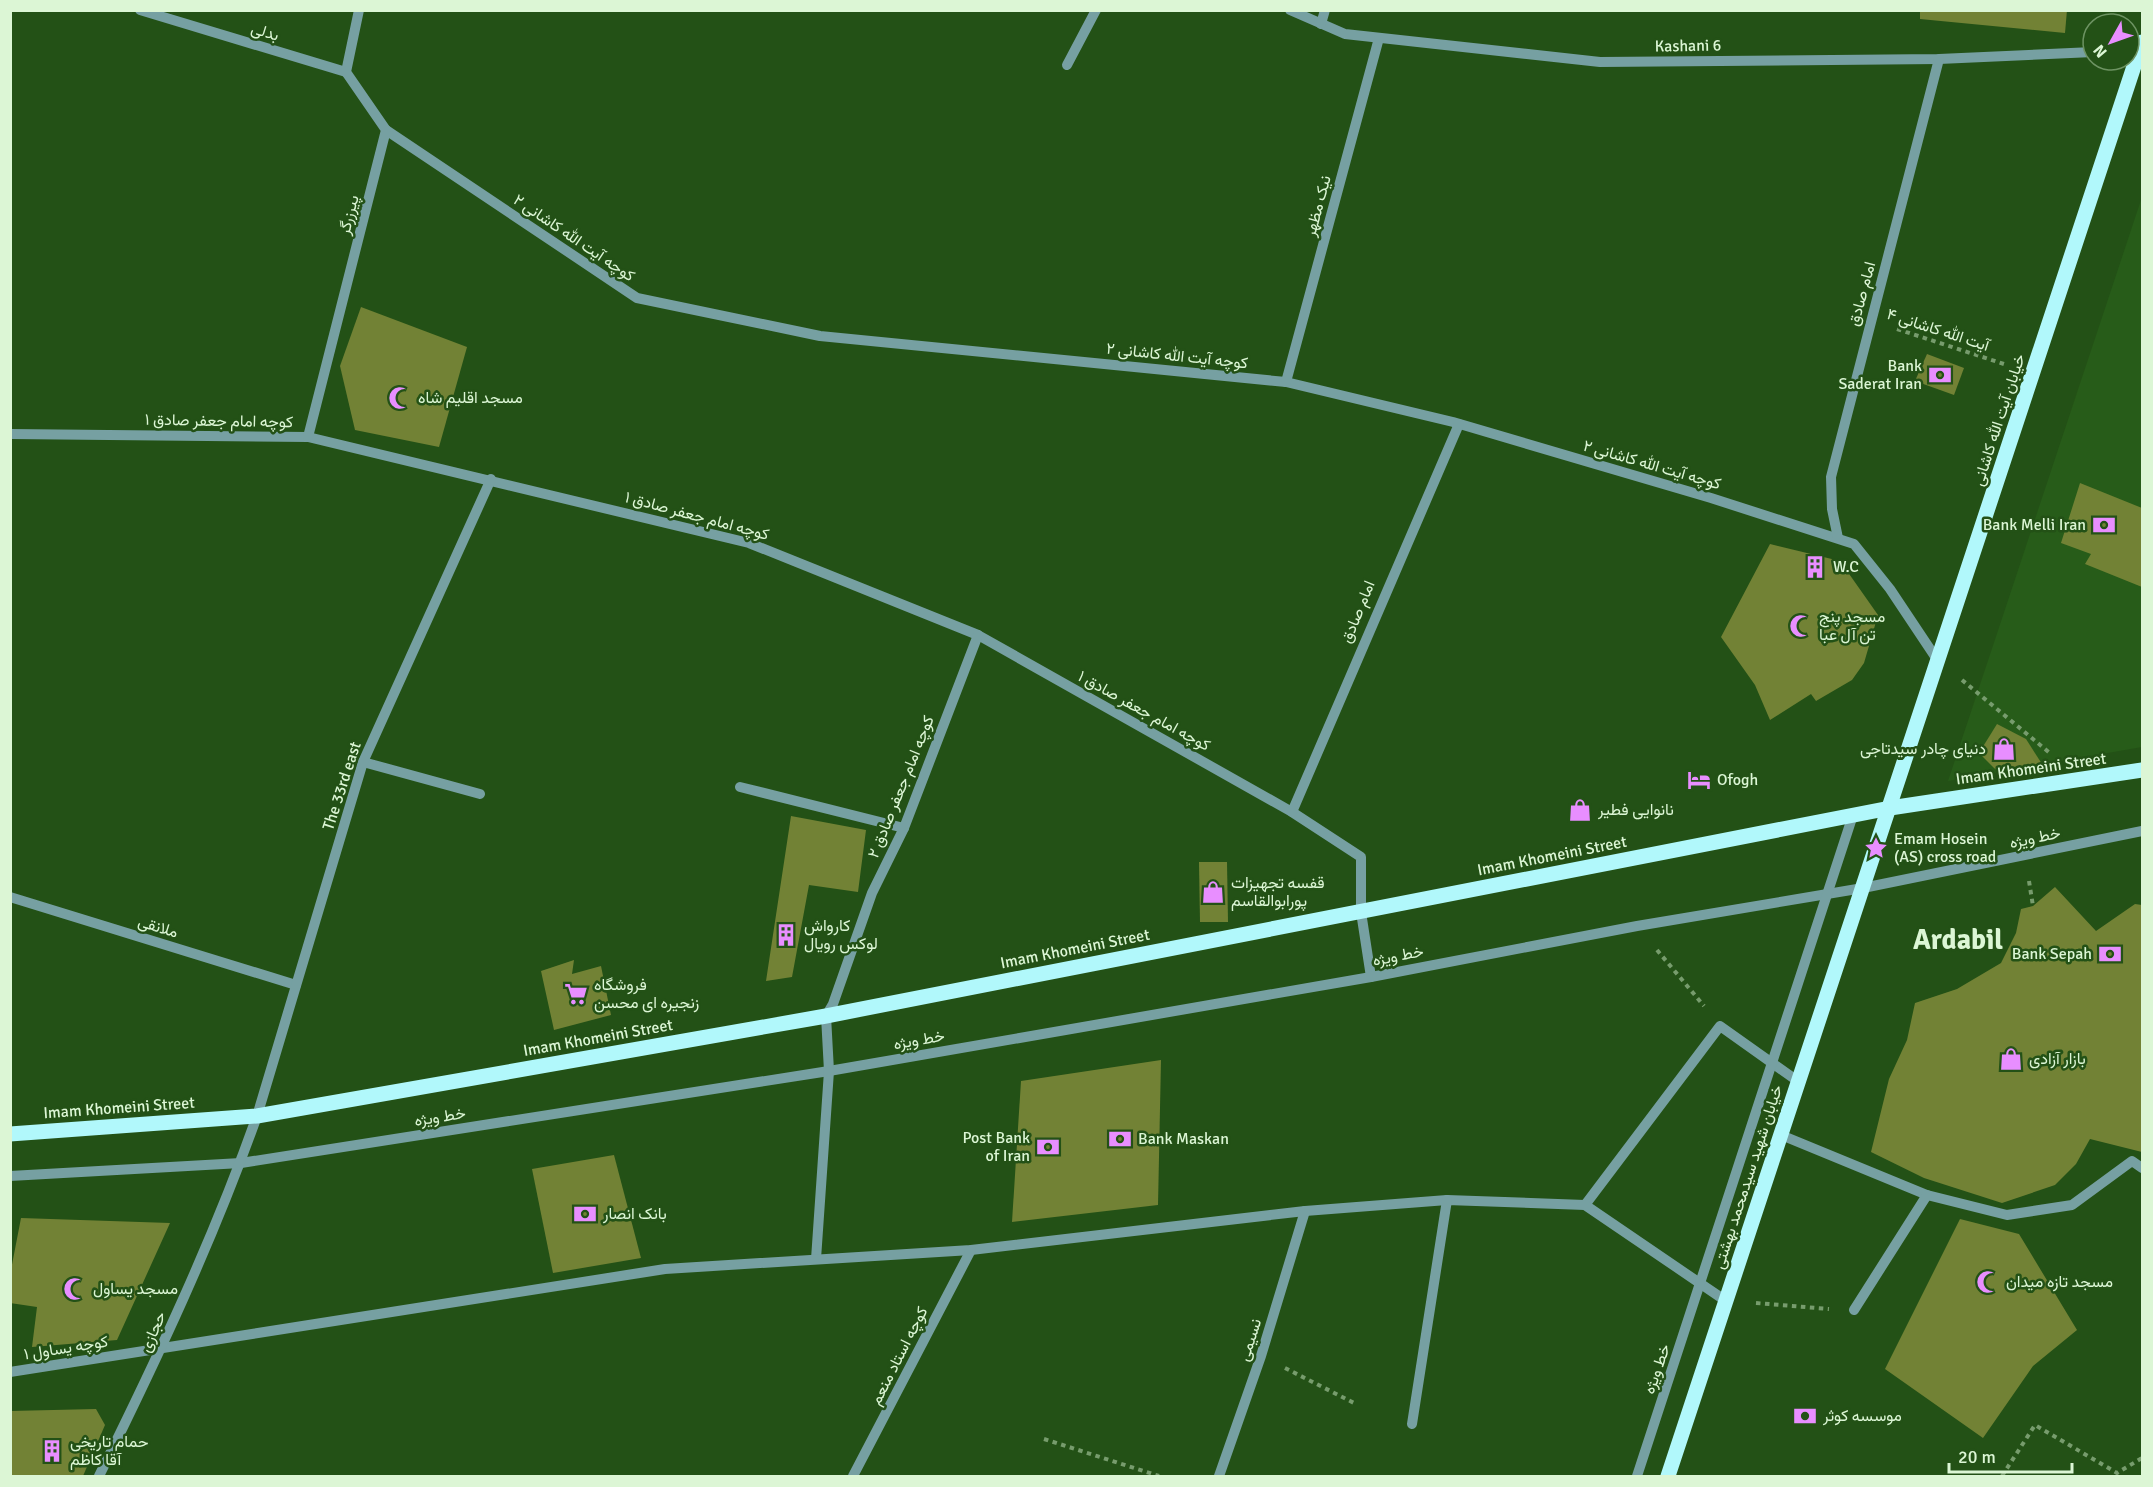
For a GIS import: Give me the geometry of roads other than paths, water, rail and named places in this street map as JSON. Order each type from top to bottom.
[{"type":"main road","name":"خیابان آیت الله کاشانی","points":[[1890,808],[2129,72]]},
{"type":"main road","name":"Imam Khomeini Street","points":[[10,1134],[257,1116],[825,1016],[1890,808],[2084,781],[2142,770]]},
{"type":"main road","name":"خیابان شهید سیدمحمد بهشتی","points":[[1668,1476],[1890,808]]},
{"type":"street","name":"بدلی","points":[[140,10],[346,72]]},
{"type":"street","points":[[359,10],[346,72],[386,130]]},
{"type":"street","points":[[1067,65],[1096,10]]},
{"type":"street","name":"Kashani 6","points":[[1290,10],[1345,34],[1600,62],[1939,58],[2081,52]]},
{"type":"street","points":[[1321,24],[1325,10]]},
{"type":"street","name":"نیک مظهر","points":[[1286,382],[1379,38]]},
{"type":"street","name":"امام صادق","points":[[1838,538],[1832,509],[1831,477],[1939,58]]},
{"type":"street","name":"کوچه آیت الله کاشانی ۲","points":[[386,130],[637,298],[820,336],[1286,382],[1456,423],[1838,538],[1854,544],[1890,589],[1938,661]]},
{"type":"street","name":"پیرزرگر","points":[[308,437],[386,130]]},
{"type":"street","name":"امام صادق","points":[[1292,812],[1456,423]]},
{"type":"street","name":"کوچه امام جعفر صادق ۱","points":[[10,434],[308,437],[491,479],[749,543],[978,635],[1292,812],[1361,857],[1361,912]]},
{"type":"street","name":"The 33rd east","points":[[257,1116],[363,762],[491,479]]},
{"type":"street","name":"کوچه امام جعفر صادق ۲","points":[[825,1016],[833,1004],[872,893],[904,828],[978,635]]},
{"type":"street","points":[[363,762],[480,794]]},
{"type":"street","points":[[740,787],[904,828]]},
{"type":"street","points":[[1828,894],[1852,815]]},
{"type":"street","name":"خط ویژه","points":[[10,1176],[241,1163],[829,1071],[1371,977],[1637,926],[1863,888],[2142,831]]},
{"type":"street","name":"خط ویژه","points":[[1637,1476],[1828,894]]},
{"type":"street","name":"ملانقی","points":[[10,897],[296,986]]},
{"type":"street","points":[[1361,912],[1371,977]]},
{"type":"street","points":[[816,1259],[829,1071],[825,1016]]},
{"type":"street","points":[[1726,1301],[1585,1205],[1720,1026],[1799,1082]]},
{"type":"street","name":"حجازی","points":[[99,1476],[162,1348],[241,1163],[257,1116]]},
{"type":"street","points":[[1781,1135],[1927,1195],[2007,1215],[2073,1204],[2132,1161],[2142,1168]]},
{"type":"street","points":[[1854,1310],[1927,1195]]},
{"type":"street","points":[[1412,1424],[1447,1200]]},
{"type":"street","name":"کوچه یساول ۱","points":[[10,1372],[665,1269],[971,1250],[1305,1211],[1447,1200],[1585,1205]]},
{"type":"street","name":"نسیمی","points":[[1219,1476],[1261,1356],[1305,1211]]},
{"type":"street","name":"کوچه استاد منعم","points":[[853,1476],[971,1250]]},
{"type":"place","name":"Bank Saderat Iran","points":[[1940,375]]},
{"type":"place","name":"مسجد اقلیم شاه","points":[[400,398]]},
{"type":"place","name":"Bank Melli Iran","points":[[2104,525]]},
{"type":"place","name":"W.C","points":[[1815,567]]},
{"type":"place","name":"مسجد پنج تن آل عبا","points":[[1801,626]]},
{"type":"place","name":"دنیای چادر سیدتاجی","points":[[2004,749]]},
{"type":"place","name":"Ofogh","points":[[1699,780]]},
{"type":"place","name":"نانوایی فطیر","points":[[1580,810]]},
{"type":"place","name":"Emam Hosein (AS) cross road","points":[[1876,848]]},
{"type":"place","name":"قفسه تجهیزات پورابوالقاسم","points":[[1213,892]]},
{"type":"place","name":"کارواش لوکس رویال","points":[[786,935]]},
{"type":"place","name":"Bank Sepah","points":[[2110,954]]},
{"type":"place","name":"فروشگاه زنجیره ای محسن","points":[[576,994]]},
{"type":"place","name":"بازار آزادی","points":[[2011,1059]]},
{"type":"place","name":"Bank Maskan","points":[[1120,1139]]},
{"type":"place","name":"Post Bank of Iran","points":[[1048,1147]]},
{"type":"place","name":"بانک انصار","points":[[585,1214]]},
{"type":"place","name":"مسجد تازه میدان","points":[[1988,1282]]},
{"type":"place","name":"مسجد یساول","points":[[75,1289]]},
{"type":"place","name":"موسسه کوثر","points":[[1805,1416]]},
{"type":"place","name":"حمام تاریخی آقا کاظم","points":[[52,1451]]},
{"type":"district","name":"Ardabil","points":[[1958,940]]}]
